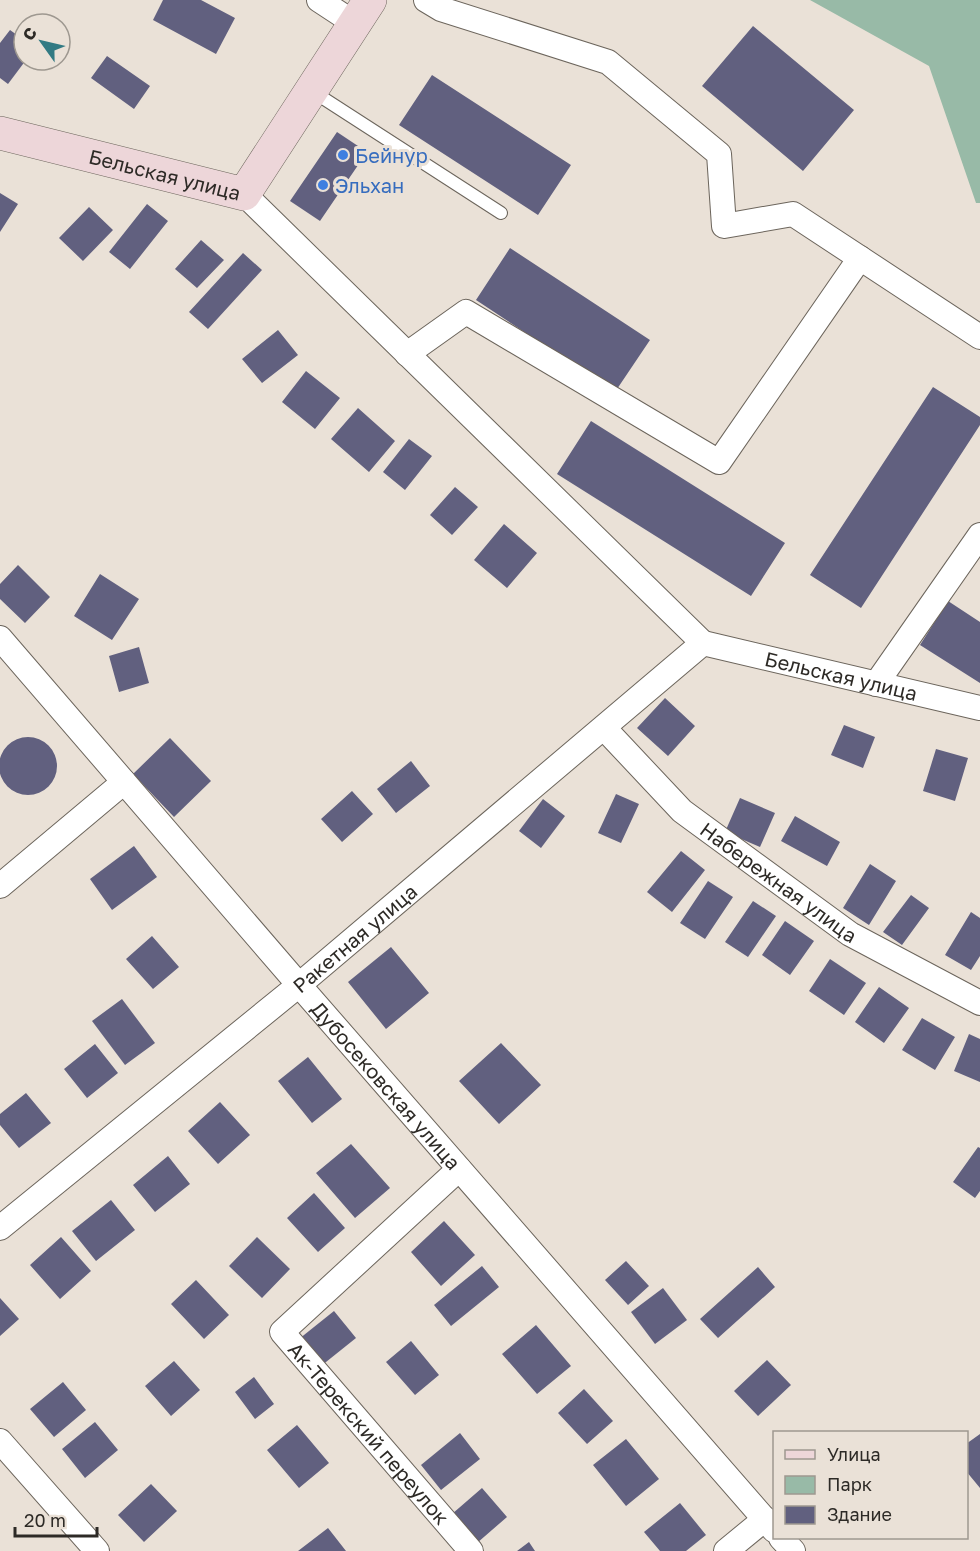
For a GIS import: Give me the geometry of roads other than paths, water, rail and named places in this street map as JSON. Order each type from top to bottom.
[{"type":"street","points":[[320,0],[362,12]]},
{"type":"street","points":[[426,0],[441,9],[608,62],[719,154],[724,226],[793,213],[980,337]]},
{"type":"street","name":"Бельская улица","points":[[0,133],[244,194],[362,12]]},
{"type":"street","points":[[244,194],[703,643]]},
{"type":"street","points":[[407,354],[466,312],[719,462],[860,258]]},
{"type":"street","points":[[876,684],[980,535]]},
{"type":"street","name":"Дубосековская улица","points":[[0,638],[770,1525]]},
{"type":"street","name":"Бельская улица","points":[[703,643],[980,708]]},
{"type":"street","name":"Ракетная улица","points":[[0,1228],[299,985],[703,643]]},
{"type":"street","name":"Набережная улица","points":[[604,728],[682,811],[850,934],[980,1003]]},
{"type":"street","points":[[0,886],[124,782]]},
{"type":"street","name":"Ак-Терекский переулок","points":[[459,1169],[282,1332],[471,1551]]},
{"type":"street","points":[[0,1441],[97,1551]]},
{"type":"street","points":[[726,1551],[770,1525]]},
{"type":"street","points":[[782,1539],[793,1551]]},
{"type":"lane","points":[[311,91],[501,213]]},
{"type":"place","name":"Бейнур","points":[[343,155]]},
{"type":"place","name":"Эльхан","points":[[323,185]]}]
